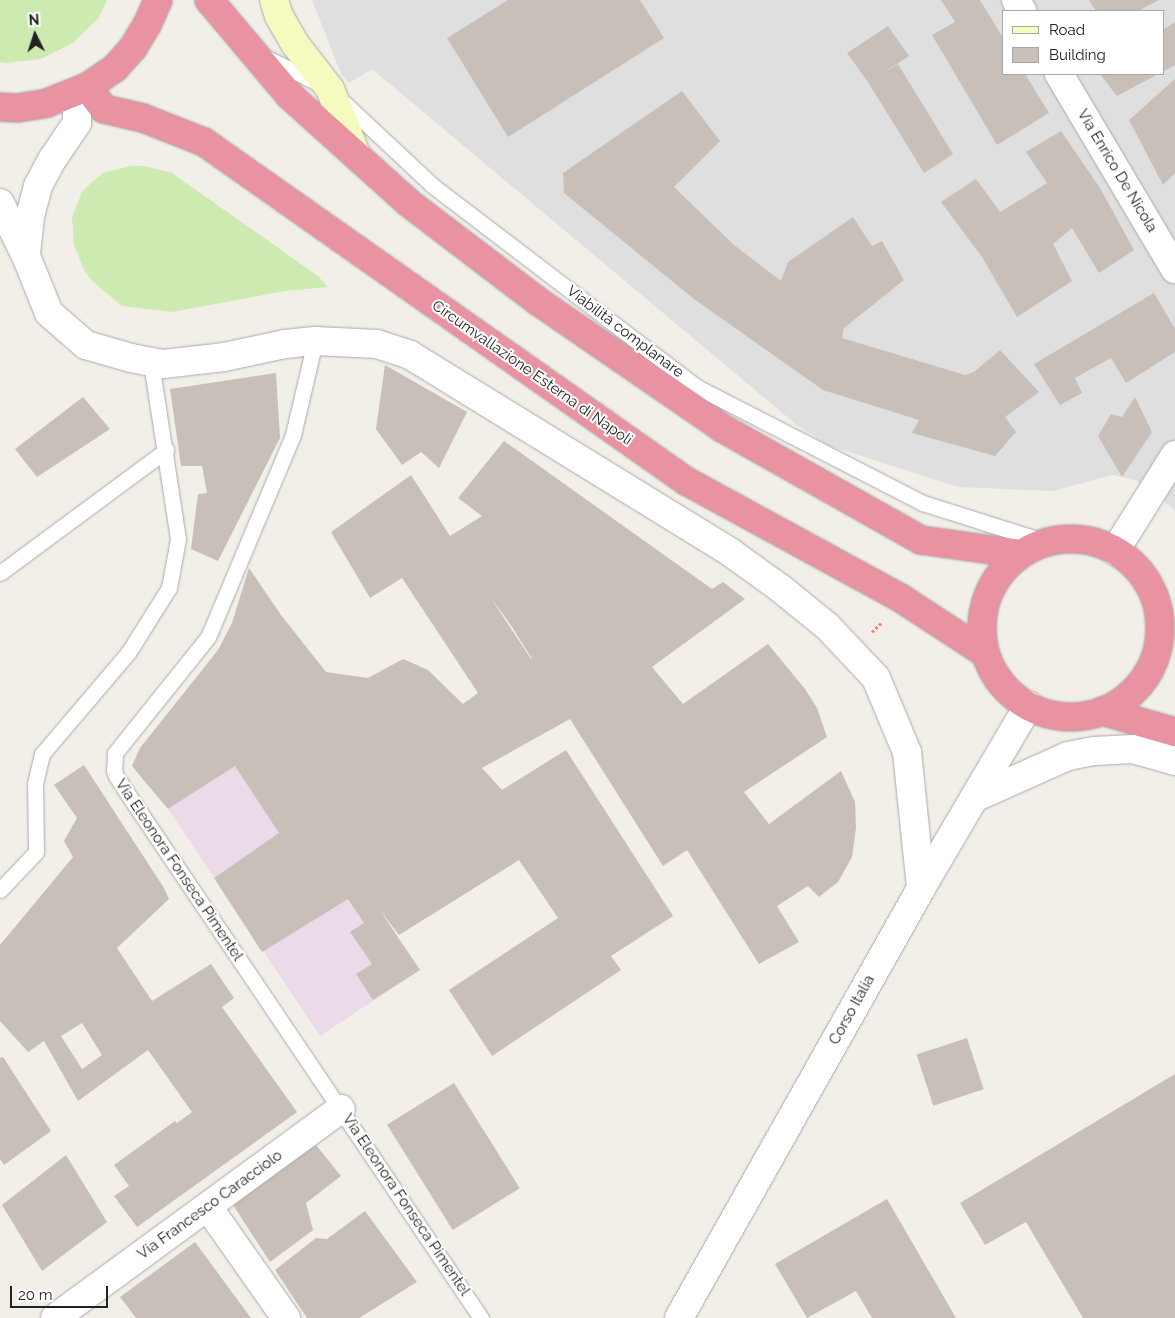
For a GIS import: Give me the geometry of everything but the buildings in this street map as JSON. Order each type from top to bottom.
[{"type":"highway","points":[[0,107],[16,108],[47,103],[82,90],[115,68],[133,48],[147,25],[158,0]]},
{"type":"highway","points":[[209,0],[289,94],[409,203],[539,302],[722,428],[921,540],[1020,554]]},
{"type":"highway","name":"Circumvallazione Esterna di Napoli","points":[[82,90],[104,109],[143,118],[204,142],[686,481],[899,597],[985,653]]},
{"type":"highway","points":[[1074,538],[1101,543],[1115,551],[1128,559],[1149,582],[1167,619],[1149,672],[1129,696],[1102,712],[1072,717],[1041,712],[1016,698],[997,679],[985,653],[982,625],[987,598],[1000,573],[1020,554],[1046,542],[1074,538]]},
{"type":"highway","points":[[1102,712],[1175,732]]},
{"type":"street","points":[[274,0],[278,16],[295,44],[330,89],[356,154]]},
{"type":"street","name":"Via Enrico De Nicola","points":[[1060,75],[1175,269]]},
{"type":"street","points":[[26,256],[30,216],[38,186],[52,160],[77,123],[82,90]]},
{"type":"street","points":[[0,203],[26,256],[49,313],[86,345],[163,364],[224,357],[285,344],[315,341],[377,344],[410,355],[730,552],[828,626],[876,678],[907,752],[921,888]]},
{"type":"street","points":[[1115,551],[1175,456]]},
{"type":"street","name":"Corso Italia","points":[[679,1318],[921,888],[1029,705]]},
{"type":"street","points":[[974,798],[1068,756],[1094,751],[1133,748],[1175,761]]},
{"type":"street","name":"Via Francesco Caracciolo","points":[[55,1318],[341,1109]]},
{"type":"street","points":[[208,1207],[286,1318]]},
{"type":"lane","name":"Viabilità complanare","points":[[248,48],[330,89],[433,186],[697,387],[923,503],[1046,542]]},
{"type":"lane","name":"Via Eleonora Fonseca Pimentel","points":[[315,341],[293,435],[208,637],[115,753],[114,765],[116,776],[120,783],[482,1318]]},
{"type":"lane","points":[[0,890],[36,852],[37,816],[35,784],[42,754],[128,653],[169,588],[178,539],[166,450],[151,362]]},
{"type":"lane","points":[[0,573],[166,450]]},
{"type":"shaded area","points":[[312,0],[1175,0],[1175,512],[1173,508],[1135,480],[1112,475],[1054,491],[958,487],[830,446],[798,426],[372,69],[349,83],[341,74]]},
{"type":"shaded area","points":[[218,650],[365,888],[420,970],[320,1036],[168,809],[132,766]]},
{"type":"green space","points":[[0,0],[107,0],[99,18],[73,43],[41,59],[6,63],[0,62]]},
{"type":"green space","points":[[130,166],[145,166],[172,173],[318,276],[328,287],[285,291],[172,312],[122,306],[91,280],[84,270],[74,245],[72,217],[82,192],[92,182],[103,173]]}]
